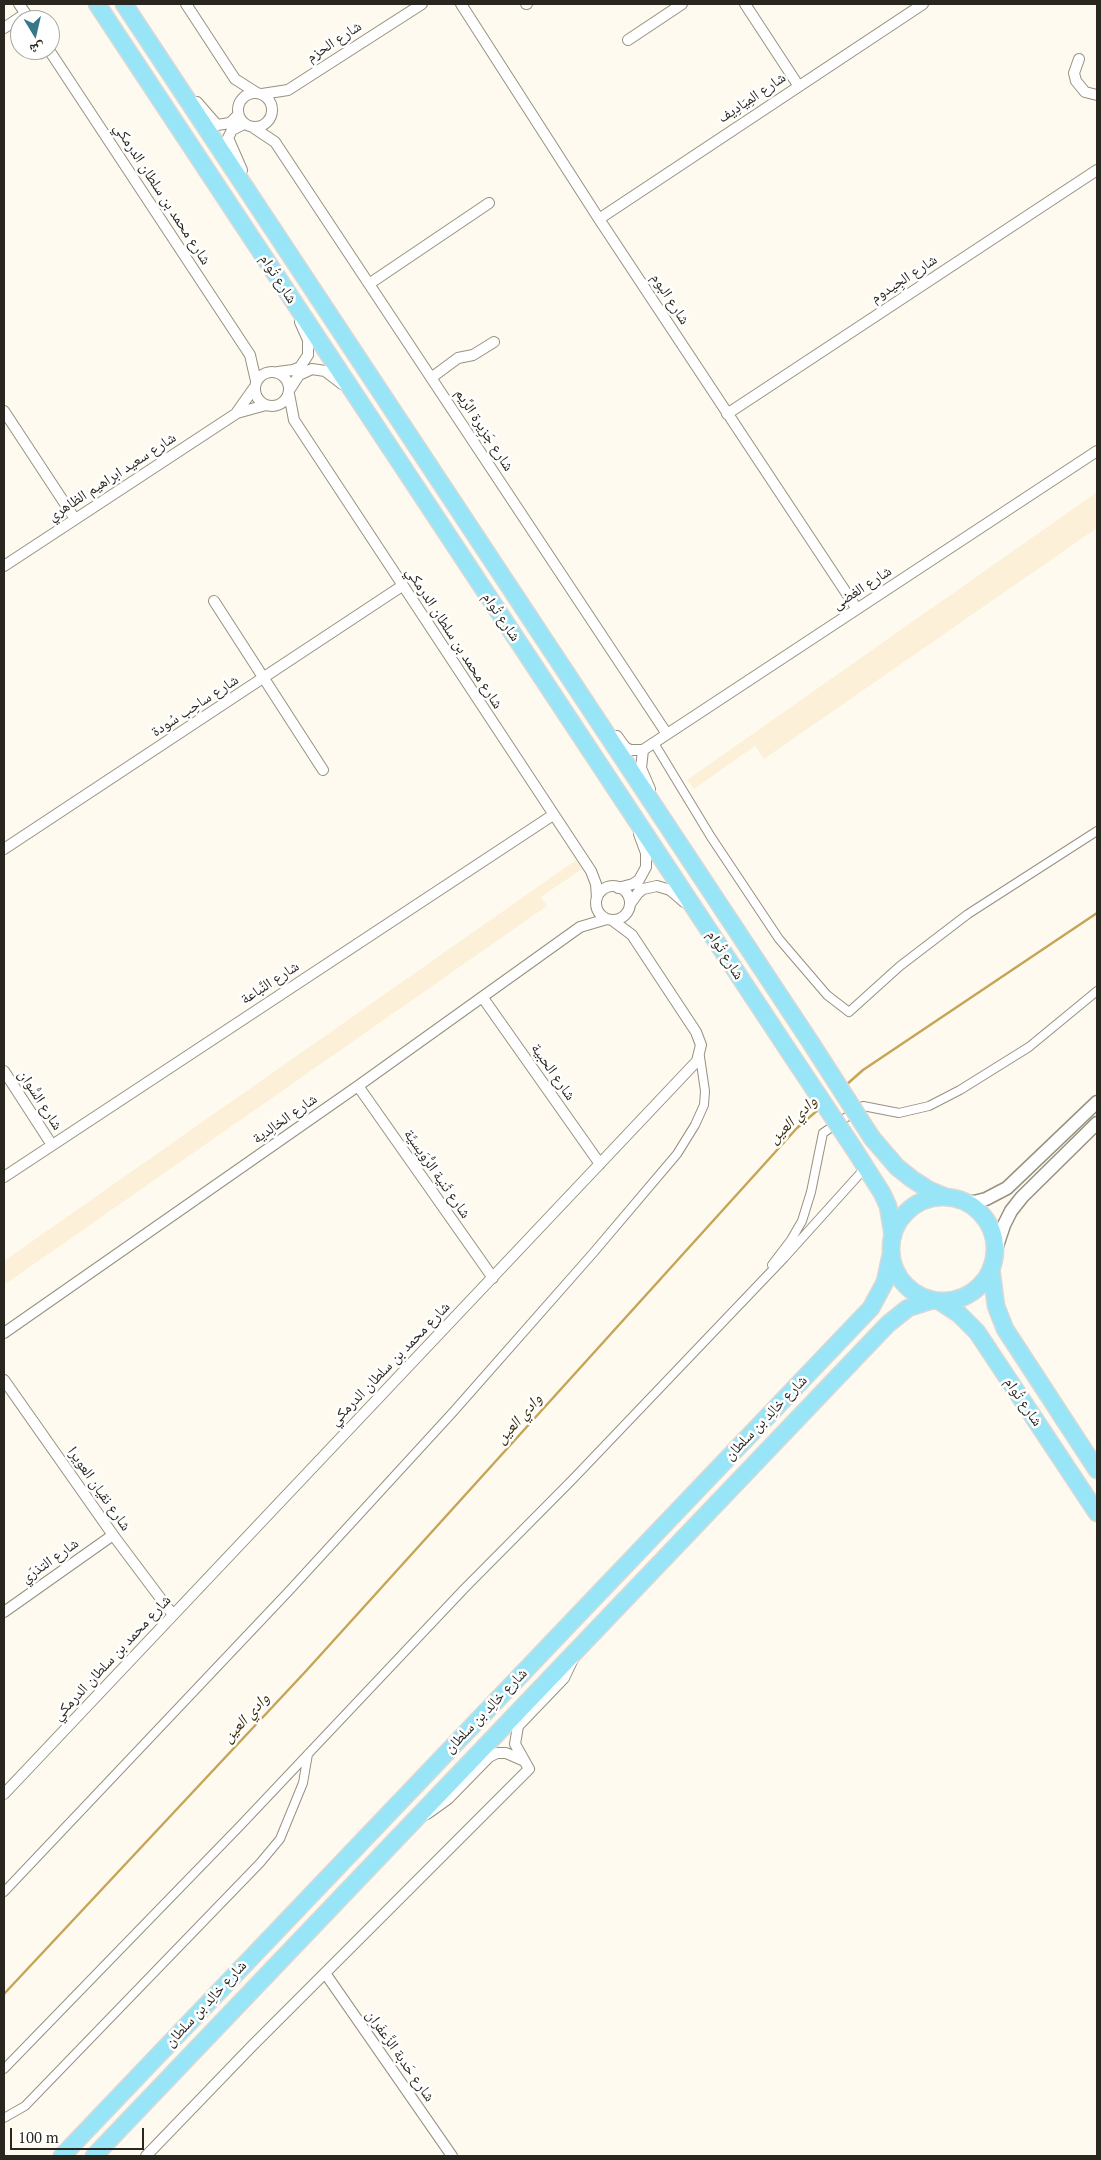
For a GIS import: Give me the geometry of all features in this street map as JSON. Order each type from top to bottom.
[{"type":"main road","name":"شارع تُوام","points":[[97,4],[866,1167],[888,1206],[892,1236]]},
{"type":"main road","name":"شارع تُوام","points":[[124,4],[872,1138],[897,1167],[912,1179],[929,1190],[955,1199]]},
{"type":"main road","points":[[934,1198],[955,1199],[974,1208],[990,1228],[994,1242],[993,1262],[980,1285],[964,1296],[952,1300],[936,1300],[917,1294],[904,1284],[895,1270],[891,1254],[892,1236],[898,1222],[908,1211],[920,1203],[934,1198]]},
{"type":"main road","name":"شارع خالِد بن سلطان","points":[[62,2156],[871,1308],[885,1282],[891,1254]]},
{"type":"main road","name":"شارع تُوام","points":[[993,1262],[993,1294],[1005,1330],[1097,1470]]},
{"type":"main road","name":"شارع تُوام","points":[[936,1300],[960,1314],[977,1332],[1097,1513]]},
{"type":"main road","name":"شارع خالِد بن سلطان","points":[[94,2156],[888,1324],[908,1308],[936,1300]]},
{"type":"main road","points":[[80,2156],[127,2103],[126,2097],[122,2094]]},
{"type":"street","points":[[174,80],[217,125],[230,123],[238,114],[240,102],[235,79],[186,4]]},
{"type":"street","name":"شارع الحزم","points":[[259,94],[288,90],[422,4]]},
{"type":"street","name":"شارع البوم","points":[[462,4],[599,219],[857,609]]},
{"type":"street","points":[[628,40],[682,4]]},
{"type":"street","points":[[745,4],[798,85]]},
{"type":"street","name":"شارع المِيَادِيف","points":[[599,219],[798,85],[923,4]]},
{"type":"street","points":[[1079,59],[1074,73],[1076,81],[1085,92],[1097,95]]},
{"type":"street","name":"شارع محمد بن سلطان الدرمكي","points":[[56,60],[250,355],[276,372]]},
{"type":"street","points":[[235,79],[271,102],[272,117],[264,126],[234,128],[228,138],[252,197]]},
{"type":"street","name":"شارع الحزم","points":[[272,117],[288,90]]},
{"type":"street","points":[[240,102],[247,95],[259,94]]},
{"type":"street","points":[[238,114],[250,126]]},
{"type":"street","name":"شارع جَزِيرة الرِّيم","points":[[272,117],[276,142],[667,734]]},
{"type":"street","name":"شارع جَزِيرة الرِّيم","points":[[250,126],[276,142]]},
{"type":"street","name":"شارع الجِيدوم","points":[[727,414],[1097,170]]},
{"type":"street","points":[[369,284],[489,203]]},
{"type":"street","points":[[288,294],[309,348],[305,362],[293,370],[264,373],[255,384],[257,398],[267,405],[274,406],[283,402],[299,375],[312,369],[318,369],[331,374],[356,397]]},
{"type":"street","points":[[431,378],[458,358],[473,356],[494,342]]},
{"type":"street","name":"شارع محمد بن سلطان الدرمكي","points":[[250,355],[255,384]]},
{"type":"street","points":[[276,372],[287,379],[289,391]]},
{"type":"street","name":"شارع سعيد ابراهيم الظاهري","points":[[237,413],[255,384]]},
{"type":"street","name":"شارع محمد بن سلطان الدرمكي","points":[[289,391],[294,420],[591,871],[596,884],[597,901]]},
{"type":"street","name":"شارع محمد بن سلطان الدرمكي","points":[[267,405],[294,420]]},
{"type":"street","name":"شارع سعيد ابراهيم الظاهري","points":[[4,566],[237,413],[267,405]]},
{"type":"street","points":[[4,411],[75,519]]},
{"type":"street","name":"شارع الغضى","points":[[643,750],[1097,451]]},
{"type":"street","name":"شارع ساحِب سُودة","points":[[4,849],[264,679],[402,586]]},
{"type":"street","points":[[214,601],[323,770]]},
{"type":"street","points":[[595,717],[612,730],[625,747],[637,751],[643,750],[640,762],[641,768],[649,785],[656,809]]},
{"type":"street","points":[[654,743],[711,837],[761,909],[779,939],[827,995],[849,1012],[900,966],[968,914],[1097,831]]},
{"type":"street","points":[[4,1892],[289,1591],[447,1418],[594,1252],[677,1154],[695,1125],[704,1105],[706,1092],[700,1057],[700,1039],[632,935],[599,913],[597,901],[602,891],[633,884],[639,880],[646,867],[646,853],[629,810]]},
{"type":"street","name":"شارع النَّباعة","points":[[4,1177],[553,815]]},
{"type":"street","name":"شارع محمد بن سلطان الدرمكي","points":[[591,871],[604,882],[617,887]]},
{"type":"street","points":[[610,920],[622,917],[633,898],[644,889],[657,886],[664,887],[676,894],[700,917]]},
{"type":"street","points":[[617,887],[628,896],[632,935]]},
{"type":"street","name":"شارع الخالِدية","points":[[4,1333],[483,998],[580,927],[597,901]]},
{"type":"street","name":"شارع الخالِدية","points":[[580,927],[610,920]]},
{"type":"street","points":[[750,1292],[791,1240],[802,1221],[811,1192],[823,1133],[863,1106],[899,1113],[929,1106],[960,1090],[1029,1047],[1097,991]]},
{"type":"street","name":"شارع الحبية","points":[[483,998],[600,1164]]},
{"type":"street","name":"شارع محمد بن سلطان الدرمكي","points":[[4,1794],[700,1057]]},
{"type":"street","name":"شارع السُّوان","points":[[4,1071],[52,1145]]},
{"type":"street","name":"شارع ثَنية الرُّوَيسيَّة","points":[[358,1086],[493,1278]]},
{"type":"street","points":[[955,1199],[974,1202],[986,1199],[1007,1188],[1097,1102]]},
{"type":"street","points":[[993,1262],[1004,1225],[1011,1211],[1022,1197],[1097,1123]]},
{"type":"street","points":[[4,2069],[308,1754],[464,1589],[566,1486],[803,1238],[866,1167]]},
{"type":"street","name":"شارع نقيان العويرا","points":[[4,1380],[113,1535],[173,1615]]},
{"type":"street","name":"شارع التذرّي","points":[[4,1612],[113,1535]]},
{"type":"street","points":[[146,2156],[528,1769],[515,1744],[518,1726],[564,1678],[576,1651]]},
{"type":"street","points":[[413,1822],[440,1806],[489,1757],[497,1753],[506,1753],[522,1760]]},
{"type":"street","points":[[4,2118],[25,2106],[260,1864],[280,1839],[298,1797],[308,1754]]},
{"type":"street","name":"شارع حَدبة الزَّعفَران","points":[[325,1973],[452,2156]]},
{"type":"shaded area","points":[[1097,492],[1097,528],[764,759],[755,746],[694,789],[687,780]]},
{"type":"shaded area","points":[[576,860],[582,869],[541,897],[547,906],[4,1285],[4,1261]]},
{"type":"waterway","name":"وادي العين","points":[[846,1085],[863,1070],[1097,913]]},
{"type":"waterway","name":"وادي العين","points":[[4,1994],[306,1671],[797,1128],[819,1109]]}]
